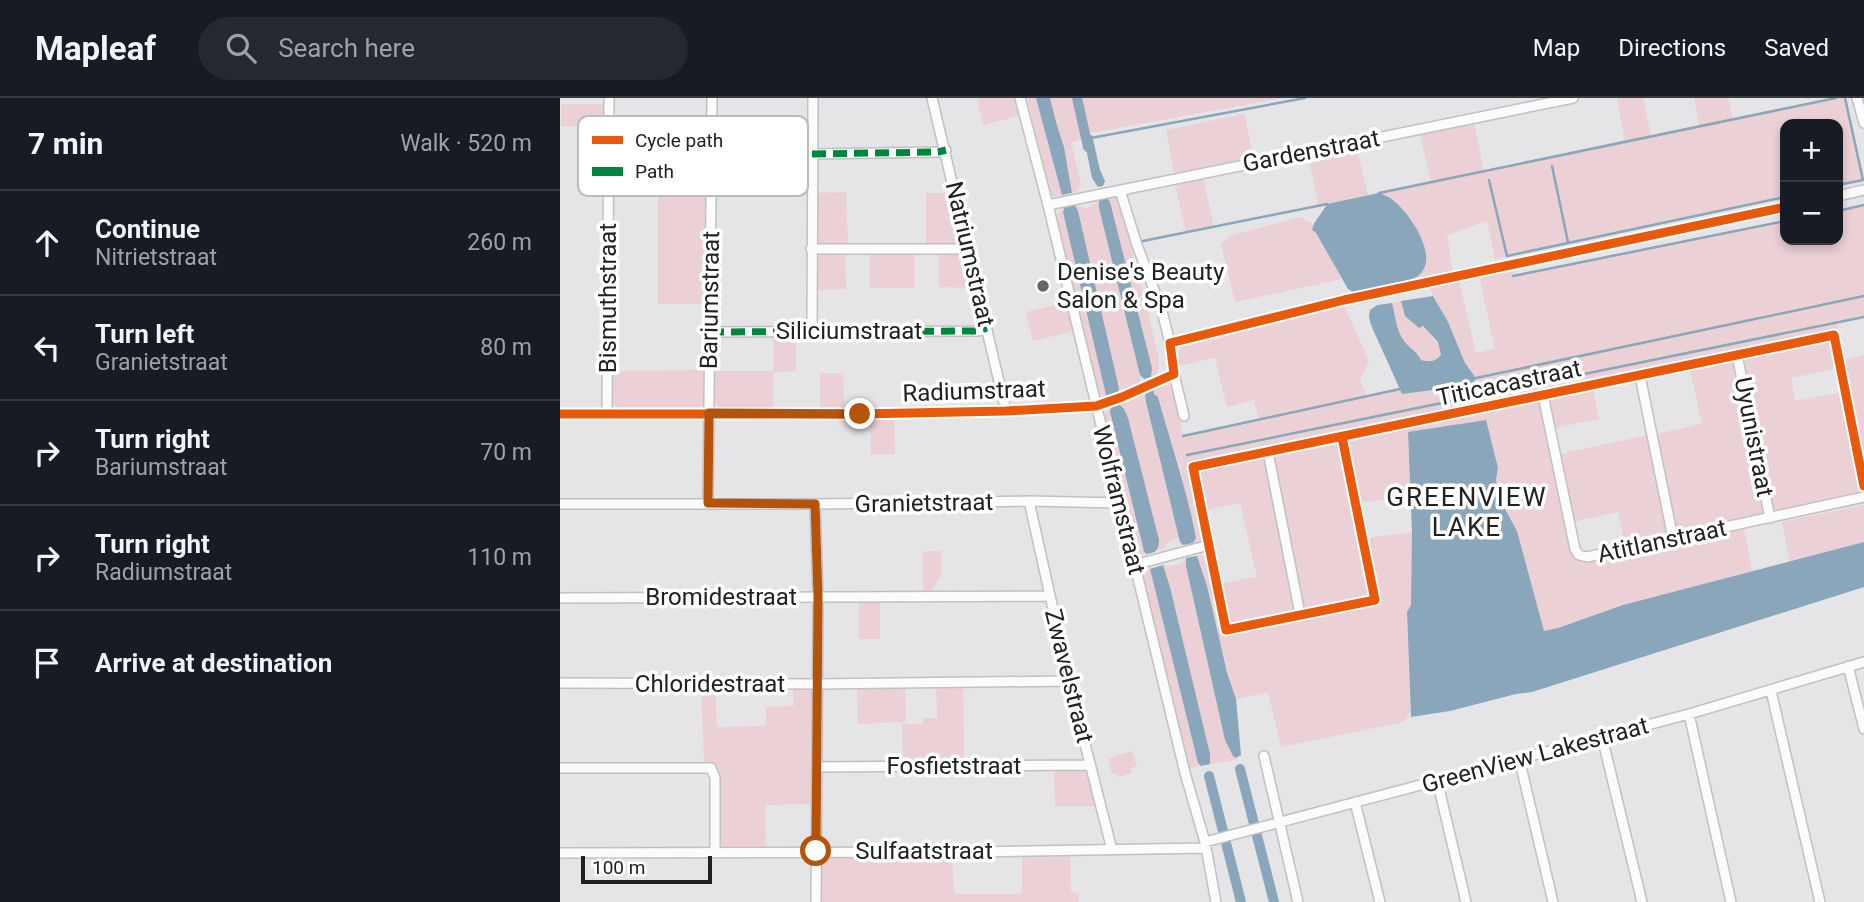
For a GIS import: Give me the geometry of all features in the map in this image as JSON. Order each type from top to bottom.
[{"type":"street","name":"Bismuthstraat","points":[[609,98],[609,116]]},
{"type":"street","name":"Bariumstraat","points":[[712,98],[712,116]]},
{"type":"street","points":[[812,332],[813,98]]},
{"type":"street","name":"Natriumstraat","points":[[932,98],[1006,411]]},
{"type":"street","name":"Wolframstraat","points":[[1020,98],[1185,774],[1206,844],[1216,902]]},
{"type":"street","name":"Gardenstraat","points":[[1048,205],[1573,98]]},
{"type":"street","points":[[1857,98],[1864,123]]},
{"type":"street","points":[[812,154],[946,150]]},
{"type":"street","points":[[1116,190],[1161,311],[1184,416]]},
{"type":"street","points":[[1843,195],[1864,190]]},
{"type":"street","name":"Bismuthstraat","points":[[607,413],[608,196]]},
{"type":"street","name":"Bariumstraat","points":[[708,503],[711,196]]},
{"type":"street","points":[[1170,343],[1358,297],[1780,208]]},
{"type":"street","points":[[811,249],[968,248]]},
{"type":"street","name":"Siliciumstraat","points":[[710,332],[978,331],[988,328]]},
{"type":"street","name":"Titicacastraat","points":[[1205,546],[1193,467],[1834,335],[1864,486]]},
{"type":"street","name":"Uyunistraat","points":[[1737,355],[1770,518]]},
{"type":"street","name":"Radiumstraat","points":[[560,414],[860,414],[1096,406],[1174,374]]},
{"type":"street","points":[[1640,376],[1673,537]]},
{"type":"street","name":"Atitlanstraat","points":[[1543,395],[1574,549],[1579,555],[1587,557],[1864,497]]},
{"type":"street","points":[[1134,565],[1205,546],[1226,629],[1375,600],[1342,437]]},
{"type":"street","points":[[1268,452],[1300,614]]},
{"type":"street","name":"Zwavelstraat","points":[[1028,502],[1069,681],[1112,850]]},
{"type":"street","name":"Granietstraat","points":[[560,504],[1119,503]]},
{"type":"street","points":[[815,504],[818,597],[816,902]]},
{"type":"street","name":"Bromidestraat","points":[[560,598],[1050,596]]},
{"type":"street","name":"GreenView Lakestraat","points":[[1206,844],[1274,823],[1689,715],[1864,662]]},
{"type":"street","points":[[1848,666],[1864,729]]},
{"type":"street","name":"Chloridestraat","points":[[560,683],[1069,681]]},
{"type":"street","points":[[1771,691],[1820,902]]},
{"type":"street","points":[[1689,715],[1731,902]]},
{"type":"street","points":[[1602,737],[1642,902]]},
{"type":"street","points":[[1264,756],[1274,823],[1298,902]]},
{"type":"street","points":[[1519,758],[1553,902]]},
{"type":"street","name":"Fosfietstraat","points":[[817,767],[1090,765]]},
{"type":"street","points":[[560,768],[711,768],[715,778],[715,852]]},
{"type":"street","points":[[1437,780],[1466,902]]},
{"type":"street","points":[[1355,802],[1380,902]]},
{"type":"street","name":"Sulfaatstraat","points":[[560,853],[973,852],[1112,850],[1206,844]]},
{"type":"shaded area","points":[[977,98],[1018,98],[1022,115],[983,125]]},
{"type":"shaded area","points":[[1027,98],[1036,98],[1062,195],[1050,195]]},
{"type":"shaded area","points":[[1050,98],[1283,98],[1085,134],[1084,138],[1071,143],[1081,184],[1077,187],[1078,191],[1072,193],[1064,147]]},
{"type":"shaded area","points":[[1617,98],[1643,98],[1651,136],[1699,126],[1694,98],[1728,98],[1733,119],[1845,98],[1863,180],[1843,184],[1843,119],[1780,119],[1780,198],[1495,259],[1487,221],[1447,235],[1453,272],[1407,280],[1418,277],[1424,242],[1400,209],[1379,193],[1431,182],[1420,134],[1474,122],[1484,171],[1625,142]]},
{"type":"shaded area","points":[[561,104],[605,104],[605,116],[578,116],[578,126],[561,126]]},
{"type":"shaded area","points":[[1244,114],[1254,159],[1175,176],[1166,130]]},
{"type":"shaded area","points":[[1356,146],[1368,195],[1319,206],[1308,156]]},
{"type":"shaded area","points":[[1203,178],[1214,227],[1186,232],[1175,184]]},
{"type":"shaded area","points":[[846,192],[848,245],[822,245],[816,240],[815,193]]},
{"type":"shaded area","points":[[926,193],[951,193],[961,238],[959,243],[926,246]]},
{"type":"shaded area","points":[[658,196],[707,196],[706,304],[658,304]]},
{"type":"shaded area","points":[[1116,196],[1159,359],[1156,377],[1151,377],[1152,368],[1107,198]]},
{"type":"shaded area","points":[[1099,199],[1140,375],[1139,383],[1118,394],[1119,388],[1075,205],[1086,208],[1093,206]]},
{"type":"shaded area","points":[[1864,205],[1864,317],[1837,323],[1838,330],[1189,463],[1203,537],[1193,543],[1196,538],[1182,476],[1153,387],[1163,384],[1173,387],[1183,436],[1259,419],[1254,400],[1227,407],[1215,358],[1177,366],[1180,345],[1341,304],[1369,361],[1360,381],[1367,396],[1400,389],[1402,394],[1456,387],[1474,382],[1476,378],[1465,363],[1429,286],[1459,280],[1476,353],[1495,349],[1479,275],[1513,272],[1514,276],[1780,222],[1780,245],[1843,245],[1843,210]]},
{"type":"shaded area","points":[[1065,207],[1063,212],[1106,395],[1109,396],[1103,396],[1098,392],[1056,215]]},
{"type":"shaded area","points":[[1300,217],[1313,224],[1312,230],[1342,279],[1235,302],[1221,244],[1229,236]]},
{"type":"shaded area","points":[[845,252],[846,289],[815,290],[817,258],[825,253]]},
{"type":"shaded area","points":[[915,252],[915,288],[870,288],[869,253]]},
{"type":"shaded area","points":[[939,253],[959,253],[965,256],[974,288],[939,287]]},
{"type":"shaded area","points":[[1401,301],[1405,316],[1423,327],[1439,346],[1441,356],[1438,360],[1421,360],[1402,338],[1392,303]]},
{"type":"shaded area","points":[[1067,302],[1074,331],[1033,341],[1026,312]]},
{"type":"shaded area","points":[[773,336],[796,336],[796,371],[773,372],[773,409],[720,409],[713,400],[713,371],[773,371]]},
{"type":"shaded area","points":[[1824,342],[1831,346],[1835,369],[1791,378],[1795,401],[1840,393],[1859,496],[1775,513],[1772,510],[1744,360],[1747,357]]},
{"type":"shaded area","points":[[1864,355],[1864,462],[1843,360]]},
{"type":"shaded area","points":[[1729,361],[1736,368],[1764,515],[1680,533],[1675,527],[1656,434],[1702,424],[1690,369]]},
{"type":"shaded area","points":[[706,370],[705,402],[700,408],[618,409],[612,403],[612,371]]},
{"type":"shaded area","points":[[820,373],[843,373],[844,408],[820,408]]},
{"type":"shaded area","points":[[1593,390],[1599,419],[1554,428],[1550,399]]},
{"type":"shaded area","points":[[1145,392],[1179,538],[1169,541],[1164,548],[1157,551],[1159,540],[1128,418],[1120,405]]},
{"type":"shaded area","points":[[1535,401],[1541,405],[1572,553],[1583,561],[1744,529],[1752,571],[1623,605],[1544,631],[1517,531],[1498,496],[1498,468],[1408,432],[1410,494],[1360,503],[1348,445],[1352,438]]},
{"type":"shaded area","points":[[1111,407],[1110,412],[1146,554],[1137,555],[1104,415]]},
{"type":"shaded area","points":[[870,420],[894,420],[895,454],[871,455]]},
{"type":"shaded area","points":[[1648,435],[1667,534],[1625,544],[1618,512],[1574,522],[1560,454]]},
{"type":"shaded area","points":[[1338,443],[1341,450],[1370,589],[1365,597],[1309,609],[1302,603],[1274,463],[1278,454]]},
{"type":"shaded area","points":[[1261,458],[1266,463],[1294,610],[1233,623],[1229,619],[1223,583],[1257,577],[1240,503],[1206,510],[1199,476],[1203,469]]},
{"type":"shaded area","points":[[1864,505],[1864,542],[1790,562],[1782,522]]},
{"type":"shaded area","points":[[1412,532],[1411,605],[1407,613],[1410,712],[1404,722],[1281,747],[1268,692],[1236,699],[1197,556],[1201,555],[1207,560],[1224,634],[1379,603],[1368,538]]},
{"type":"shaded area","points":[[941,551],[941,576],[930,593],[923,593],[923,552]]},
{"type":"shaded area","points":[[1186,558],[1225,740],[1237,760],[1210,764],[1210,754],[1163,565],[1176,565]]},
{"type":"shaded area","points":[[1150,569],[1198,763],[1201,766],[1188,766],[1142,576]]},
{"type":"shaded area","points":[[859,601],[880,601],[880,639],[859,639]]},
{"type":"shaded area","points":[[701,686],[715,686],[717,727],[766,726],[766,707],[794,706],[793,688],[809,688],[813,693],[812,804],[765,805],[766,848],[725,848],[720,844],[716,766],[713,763],[704,763]]},
{"type":"shaded area","points":[[936,686],[963,686],[964,762],[903,763],[902,724],[923,724],[923,718],[937,718]]},
{"type":"shaded area","points":[[905,687],[906,722],[858,724],[857,688]]},
{"type":"shaded area","points":[[1132,751],[1137,766],[1131,768],[1132,773],[1118,777],[1116,773],[1112,774],[1108,758]]},
{"type":"shaded area","points":[[1054,769],[1084,769],[1089,772],[1097,806],[1055,806]]},
{"type":"shaded area","points":[[1070,854],[1071,892],[1079,893],[1079,902],[819,902],[820,863],[825,857],[952,856],[954,894],[1022,894],[1022,855]]},
{"type":"water","points":[[1036,98],[1050,98],[1064,147],[1072,193],[1062,195]]},
{"type":"water","points":[[1092,135],[1105,181],[1103,186],[1098,187],[1092,178],[1084,138]]},
{"type":"water","points":[[1379,193],[1401,207],[1415,226],[1425,248],[1424,268],[1413,279],[1355,293],[1348,289],[1312,230],[1327,204]]},
{"type":"water","points":[[1107,198],[1152,368],[1151,377],[1144,379],[1140,375],[1099,208],[1099,199]]},
{"type":"water","points":[[1075,205],[1119,388],[1118,394],[1109,396],[1106,395],[1063,212],[1065,207]]},
{"type":"water","points":[[1433,296],[1448,322],[1465,363],[1476,378],[1474,382],[1456,387],[1402,394],[1371,325],[1370,310],[1377,305],[1392,303],[1398,330],[1404,341],[1421,360],[1432,361],[1441,355],[1438,342],[1423,326],[1419,328],[1405,316],[1401,301]]},
{"type":"water","points":[[1153,387],[1188,502],[1196,538],[1193,543],[1183,545],[1180,542],[1146,402],[1145,392]]},
{"type":"water","points":[[1120,405],[1128,418],[1159,540],[1155,552],[1149,554],[1144,551],[1110,412],[1111,407]]},
{"type":"water","points":[[1486,420],[1498,468],[1498,496],[1517,531],[1544,631],[1623,605],[1864,542],[1864,587],[1532,692],[1411,717],[1407,612],[1411,605],[1412,532],[1408,432]]},
{"type":"water","points":[[1197,556],[1236,699],[1241,755],[1236,758],[1225,740],[1186,566],[1186,558]]},
{"type":"water","points":[[1163,565],[1210,754],[1210,764],[1201,766],[1198,763],[1150,569]]},
{"type":"waterway","points":[[1077,98],[1088,147]]},
{"type":"waterway","points":[[1091,138],[1305,98]]},
{"type":"waterway","points":[[1379,193],[1836,98]]},
{"type":"waterway","points":[[1843,184],[1863,180],[1845,98]]},
{"type":"waterway","points":[[1552,166],[1568,242]]},
{"type":"waterway","points":[[1489,180],[1507,256],[1780,198]]},
{"type":"waterway","points":[[1138,242],[1327,204]]},
{"type":"waterway","points":[[1843,210],[1864,205]]},
{"type":"waterway","points":[[1513,276],[1780,222]]},
{"type":"waterway","points":[[1476,378],[1864,296]]},
{"type":"waterway","points":[[1187,455],[1864,317]]},
{"type":"waterway","points":[[1183,436],[1400,389]]},
{"type":"waterway","points":[[1240,769],[1274,902]]},
{"type":"waterway","points":[[1209,776],[1241,902]]},
{"type":"marked path","points":[[812,154],[946,150]]},
{"type":"marked path","points":[[710,332],[978,331],[987,328]]},
{"type":"cycle path","points":[[560,414],[860,414],[1096,406],[1174,374],[1170,343],[1344,300],[1780,208]]},
{"type":"cycle path","points":[[1342,437],[1375,600],[1226,630],[1193,467],[1834,335],[1864,486]]},
{"type":"place","name":"Denise's Beauty Salon & Spa","points":[[1043,286]]},
{"type":"district","name":"GREENVIEW LAKE","points":[[1467,512]]},
{"type":"route","points":[[816,851],[818,597],[815,504],[708,503],[709,413],[860,414]]}]
